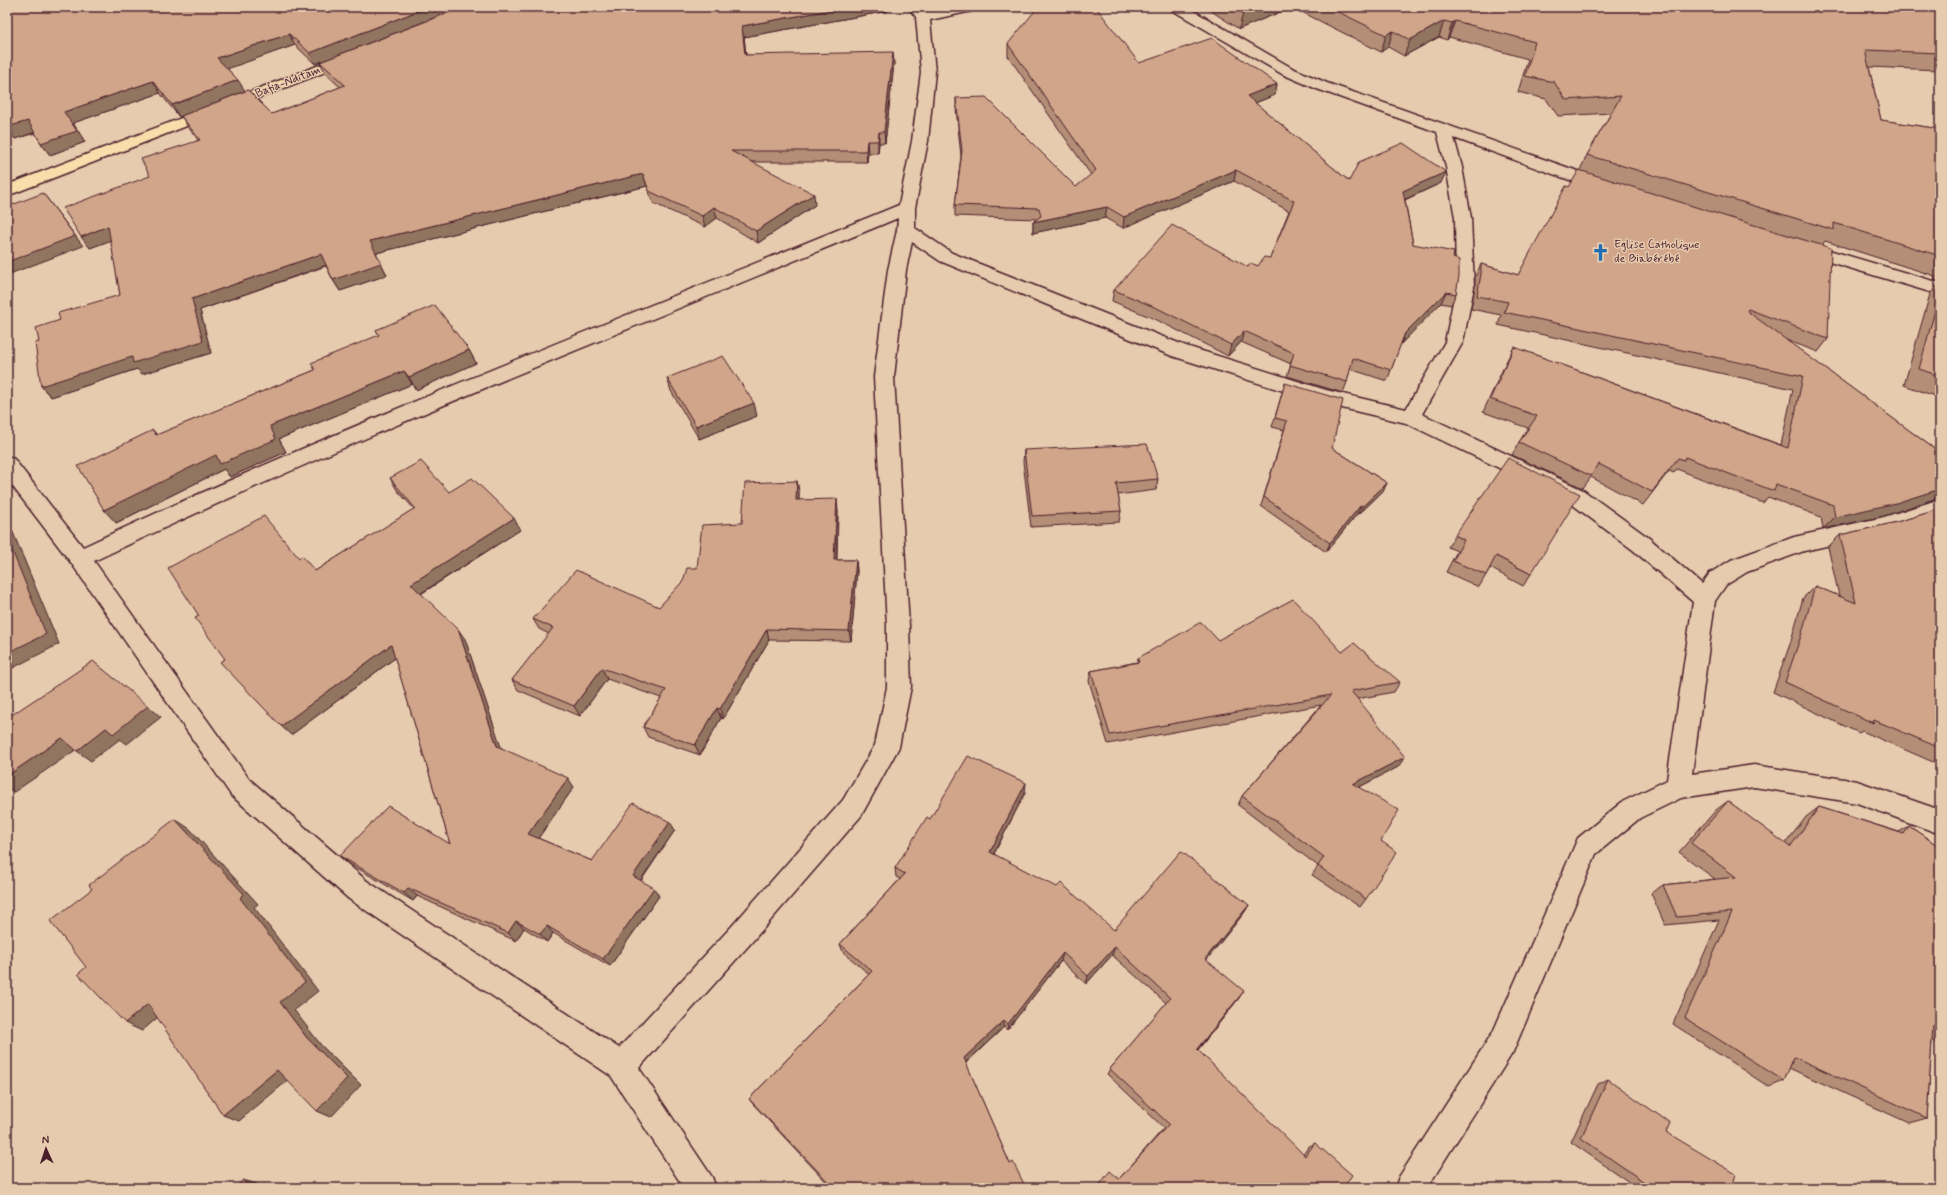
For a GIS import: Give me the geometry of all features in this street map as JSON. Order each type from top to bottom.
[{"type":"main road","name":"Bafia-Nditam","points":[[7,191],[361,53]]},
{"type":"street","points":[[621,1066],[741,935],[852,808],[887,747],[899,687],[898,626],[884,377],[897,270],[920,141],[928,72],[919,12],[972,7]]},
{"type":"street","points":[[1177,7],[1287,71],[1322,86],[1571,176],[1616,190]]},
{"type":"street","points":[[1411,417],[1454,342],[1465,287],[1463,218],[1454,167],[1444,129]]},
{"type":"street","points":[[906,219],[946,257],[1179,351],[1325,397],[1411,417],[1576,496],[1641,544],[1704,600]]},
{"type":"street","points":[[80,558],[158,520],[397,416],[906,219]]},
{"type":"street","points":[[1784,242],[1940,288]]},
{"type":"street","points":[[7,464],[80,558],[240,787],[358,890],[621,1066],[700,1188]]},
{"type":"street","points":[[1678,787],[1704,600],[1718,579],[1739,566],[1802,543],[1884,525],[1940,507]]},
{"type":"street","points":[[1410,1188],[1503,1042],[1587,846],[1631,810],[1678,787],[1754,776],[1857,792],[1940,822]]},
{"type":"building","points":[[7,7],[428,7],[310,53],[289,34],[217,58],[238,80],[172,105],[153,81],[64,112],[77,131],[41,143],[28,121],[7,127]]},
{"type":"building","points":[[463,7],[847,7],[742,26],[745,55],[893,52],[884,132],[879,132],[878,141],[867,141],[866,151],[731,151],[814,194],[756,231],[714,207],[702,216],[649,191],[643,174],[370,241],[381,263],[333,280],[321,254],[192,299],[203,341],[133,363],[132,357],[41,386],[35,343],[39,342],[36,328],[60,320],[58,313],[120,295],[108,226],[81,237],[63,208],[150,176],[141,159],[200,140],[181,116],[248,90],[272,114],[345,85],[320,62]]},
{"type":"building","points":[[1038,7],[1096,7],[1139,63],[1212,38],[1277,84],[1247,96],[1349,181],[1359,162],[1403,143],[1446,172],[1403,191],[1413,244],[1454,252],[1453,258],[1459,260],[1459,276],[1456,294],[1446,292],[1405,333],[1391,370],[1353,358],[1347,382],[1290,365],[1294,353],[1244,331],[1231,345],[1159,309],[1114,290],[1172,225],[1248,267],[1251,263],[1258,266],[1264,257],[1270,258],[1294,201],[1236,170],[1124,217],[1107,207],[1033,222],[1041,216],[1039,208],[955,205],[962,151],[956,98],[986,97],[1076,187],[1096,170],[1008,44]]},
{"type":"building","points":[[1233,7],[1257,7],[1243,13]]},
{"type":"building","points":[[1328,7],[1940,7],[1940,53],[1865,50],[1881,120],[1940,129],[1940,256],[1834,223],[1834,230],[1587,155],[1621,96],[1566,100],[1554,82],[1525,76],[1535,42],[1455,21],[1452,23],[1444,21],[1410,40],[1393,31],[1386,35]]},
{"type":"building","points":[[1579,170],[1831,248],[1828,339],[1748,309],[1747,311],[1940,453],[1940,473],[1935,476],[1940,480],[1940,489],[1896,503],[1835,517],[1833,505],[1776,484],[1774,491],[1685,457],[1684,460],[1678,458],[1652,492],[1599,464],[1591,476],[1519,442],[1537,416],[1490,399],[1514,347],[1788,448],[1803,376],[1504,312],[1508,302],[1477,296],[1481,274],[1481,264],[1518,275],[1566,186],[1569,187]]},
{"type":"building","points":[[43,193],[75,236],[7,262],[7,207]]},
{"type":"building","points":[[1940,292],[1940,376],[1919,369]]},
{"type":"building","points":[[435,305],[469,350],[409,377],[404,371],[270,426],[276,439],[220,464],[216,455],[104,510],[78,466],[153,430],[156,435],[315,370],[311,363],[379,335],[376,330]]},
{"type":"building","points":[[723,356],[754,403],[696,426],[667,378]]},
{"type":"building","points":[[1285,383],[1343,400],[1332,448],[1387,483],[1363,506],[1361,505],[1330,543],[1264,497],[1287,421],[1275,418]]},
{"type":"building","points":[[1147,444],[1158,479],[1116,483],[1121,511],[1032,516],[1024,450]]},
{"type":"building","points":[[1508,458],[1580,494],[1531,574],[1496,556],[1486,575],[1453,561],[1464,540],[1455,535]]},
{"type":"building","points":[[421,461],[449,492],[472,478],[514,518],[411,584],[458,629],[497,746],[568,778],[528,834],[592,861],[633,803],[670,822],[633,876],[654,888],[603,959],[547,926],[540,934],[516,921],[508,933],[408,888],[404,893],[340,856],[388,806],[450,844],[391,645],[281,726],[220,662],[225,659],[195,618],[199,616],[168,568],[264,516],[299,558],[302,556],[315,571],[415,508],[390,478]]},
{"type":"building","points":[[797,481],[796,500],[837,499],[834,560],[856,560],[849,631],[767,629],[720,709],[717,708],[695,745],[643,727],[666,690],[602,668],[574,706],[512,680],[553,628],[533,619],[576,570],[659,607],[683,581],[687,568],[697,568],[702,525],[742,523],[745,483]]},
{"type":"building","points":[[1940,509],[1940,748],[1874,720],[1873,723],[1785,682],[1802,633],[1815,586],[1856,603],[1840,535],[1897,522]]},
{"type":"building","points":[[7,538],[46,634],[7,653]]},
{"type":"building","points":[[1293,599],[1342,652],[1354,643],[1400,682],[1351,691],[1405,757],[1353,784],[1399,810],[1381,841],[1397,852],[1366,899],[1318,866],[1324,857],[1242,796],[1331,695],[1110,735],[1091,671],[1139,662],[1138,658],[1201,622],[1218,640]]},
{"type":"building","points":[[93,661],[148,706],[113,734],[106,728],[77,751],[62,738],[7,776],[7,718]]},
{"type":"building","points":[[968,756],[1026,783],[990,852],[1057,887],[1061,883],[1114,930],[1181,851],[1249,905],[1205,959],[1244,991],[1197,1049],[1305,1156],[1315,1143],[1352,1175],[1343,1188],[1278,1188],[1274,1184],[1271,1188],[1097,1188],[1110,1171],[1119,1179],[1169,1124],[1110,1069],[1170,998],[1115,947],[1088,976],[1063,953],[1008,1024],[1004,1021],[964,1058],[1010,1164],[1013,1162],[1026,1188],[834,1188],[749,1099],[872,971],[840,944],[905,874],[895,868],[927,817],[930,819]]},
{"type":"building","points":[[1728,801],[1790,847],[1819,807],[1904,834],[1909,826],[1940,847],[1940,1029],[1933,1025],[1927,1118],[1794,1057],[1784,1081],[1685,1018],[1732,912],[1677,917],[1663,885],[1736,877],[1691,843]]},
{"type":"building","points":[[175,819],[244,894],[240,898],[305,982],[280,1002],[307,1038],[347,1078],[317,1111],[277,1070],[223,1115],[148,1004],[125,1023],[78,974],[86,967],[50,921],[92,889],[89,885]]},
{"type":"building","points":[[1608,1079],[1670,1123],[1666,1132],[1736,1174],[1732,1188],[1645,1188],[1647,1184],[1581,1138]]},
{"type":"building","points":[[243,1180],[249,1188],[234,1188]]},
{"type":"place","name":"Eglise Catholique de Biabérébé","points":[[1601,252]]}]
